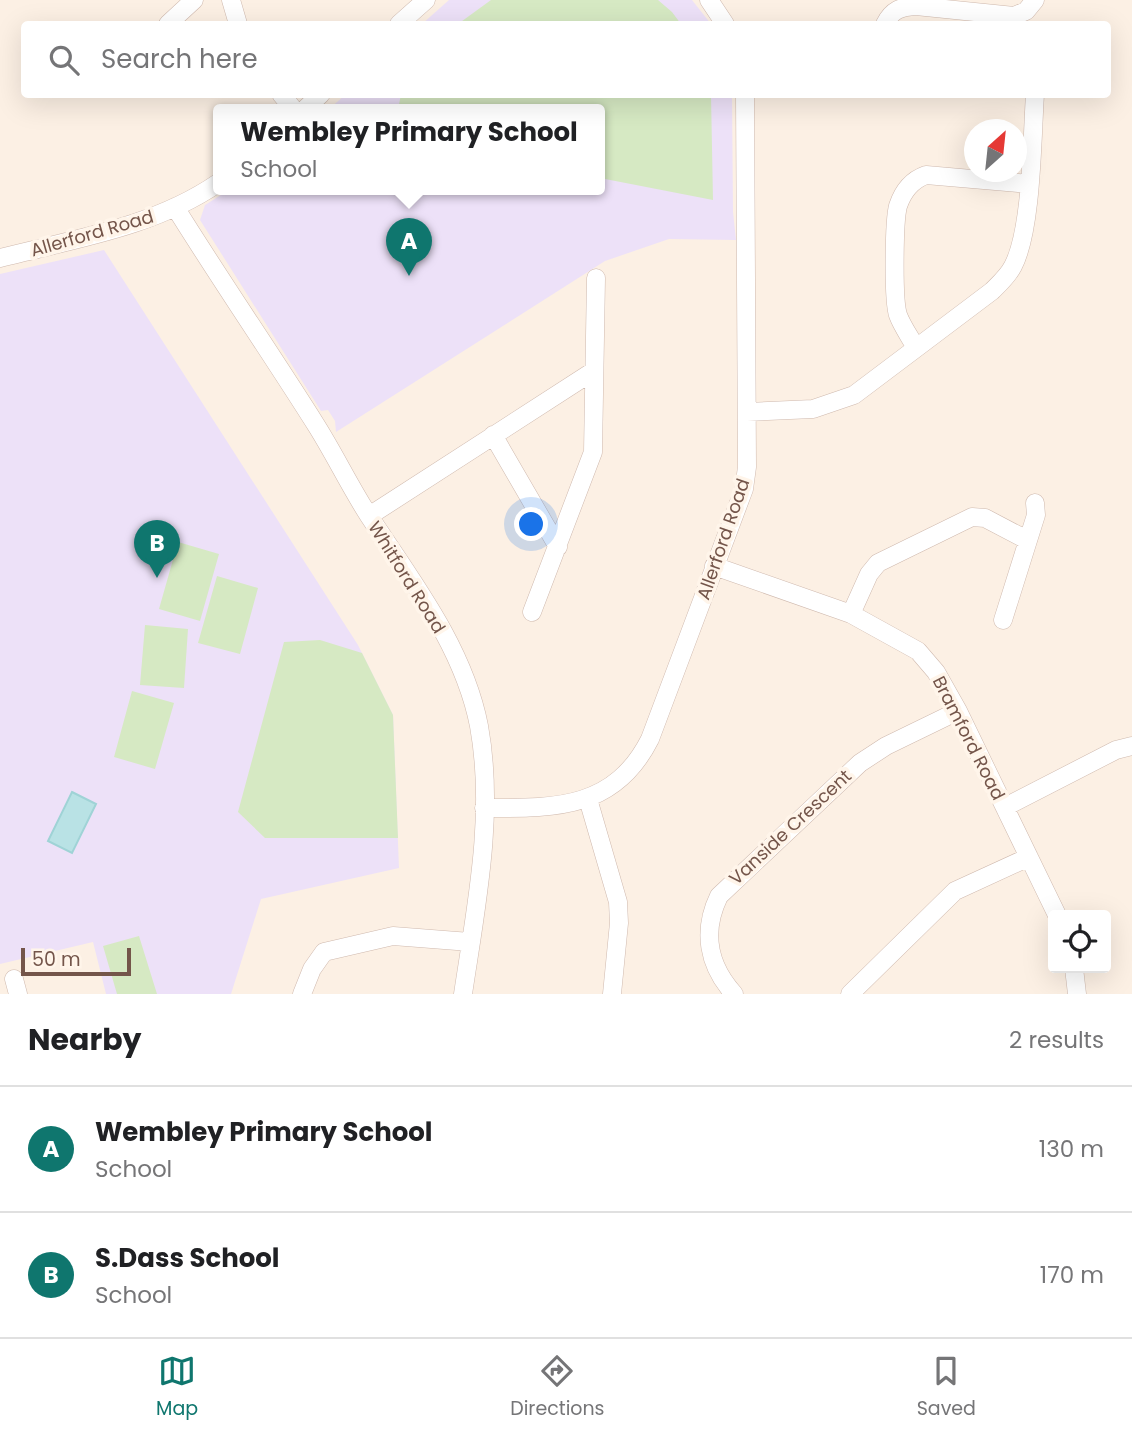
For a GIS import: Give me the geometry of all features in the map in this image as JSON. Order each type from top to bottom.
[{"type":"street","points":[[171,21],[194,0]]},
{"type":"street","points":[[231,0],[237,21]]},
{"type":"street","points":[[402,21],[426,0]]},
{"type":"street","points":[[709,0],[723,21]]},
{"type":"street","points":[[886,21],[890,13],[900,7],[916,6],[1014,16],[1026,11],[1035,0]]},
{"type":"street","name":"Allerford Road","points":[[484,808],[545,807],[588,799],[628,774],[642,754],[744,489],[747,467],[745,98]]},
{"type":"street","points":[[747,412],[813,409],[837,402],[872,384],[1005,278],[1020,246],[1029,184],[1035,98]]},
{"type":"street","points":[[916,348],[896,307],[896,223],[898,206],[905,191],[915,179],[926,175],[1029,184]]},
{"type":"street","name":"Allerford Road","points":[[0,258],[126,226],[175,207],[213,186]]},
{"type":"street","name":"Whitford Road","points":[[175,207],[318,428],[369,516],[399,557],[438,622],[468,686],[484,764],[485,831],[463,994]]},
{"type":"street","points":[[532,612],[593,452],[592,372],[596,278]]},
{"type":"street","points":[[369,516],[592,372]]},
{"type":"street","points":[[493,435],[558,547]]},
{"type":"street","points":[[1004,614],[1035,509]]},
{"type":"street","points":[[851,614],[869,574],[878,563],[972,517],[985,518],[1027,540]]},
{"type":"street","name":"Bramford Road","points":[[715,566],[851,614],[918,651],[936,672],[958,711],[1054,910]]},
{"type":"street","name":"Vanside Crescent","points":[[734,994],[713,960],[708,939],[709,923],[719,896],[860,763],[886,746],[958,711]]},
{"type":"street","points":[[1005,807],[1116,750],[1132,746]]},
{"type":"street","points":[[588,799],[618,902],[620,923],[612,994]]},
{"type":"street","points":[[850,994],[956,891],[1029,857]]},
{"type":"street","points":[[302,994],[312,969],[324,952],[393,936],[470,942]]},
{"type":"street","points":[[1075,973],[1077,994]]},
{"type":"shaded area","points":[[449,0],[692,0],[709,21],[425,21]]},
{"type":"shaded area","points":[[342,98],[732,98],[733,212],[736,240],[669,239],[605,261],[336,432],[335,421],[328,410],[321,411],[200,220],[205,205],[221,195],[605,195],[605,104],[335,104]]},
{"type":"shaded area","points":[[104,250],[358,645],[393,715],[399,868],[261,899],[231,994],[106,994],[93,942],[0,964],[0,274]]},
{"type":"green space","points":[[491,0],[658,0],[679,21],[462,21]]},
{"type":"green space","points":[[400,98],[711,98],[713,200],[605,179],[605,104],[399,104]]},
{"type":"green space","points":[[178,542],[219,554],[200,621],[159,609]]},
{"type":"green space","points":[[217,576],[258,588],[240,654],[198,643]]},
{"type":"green space","points":[[145,625],[188,629],[184,688],[140,685]]},
{"type":"green space","points":[[320,640],[362,653],[393,715],[398,838],[265,838],[238,812],[284,642]]},
{"type":"green space","points":[[132,691],[174,703],[155,769],[114,757]]},
{"type":"green space","points":[[139,936],[157,994],[117,994],[103,946]]},
{"type":"water","points":[[72,792],[96,804],[72,853],[48,841]]},
{"type":"place","name":"Wembley Primary School","points":[[409,276]]},
{"type":"place","name":"S.Dass School","points":[[157,578]]}]
